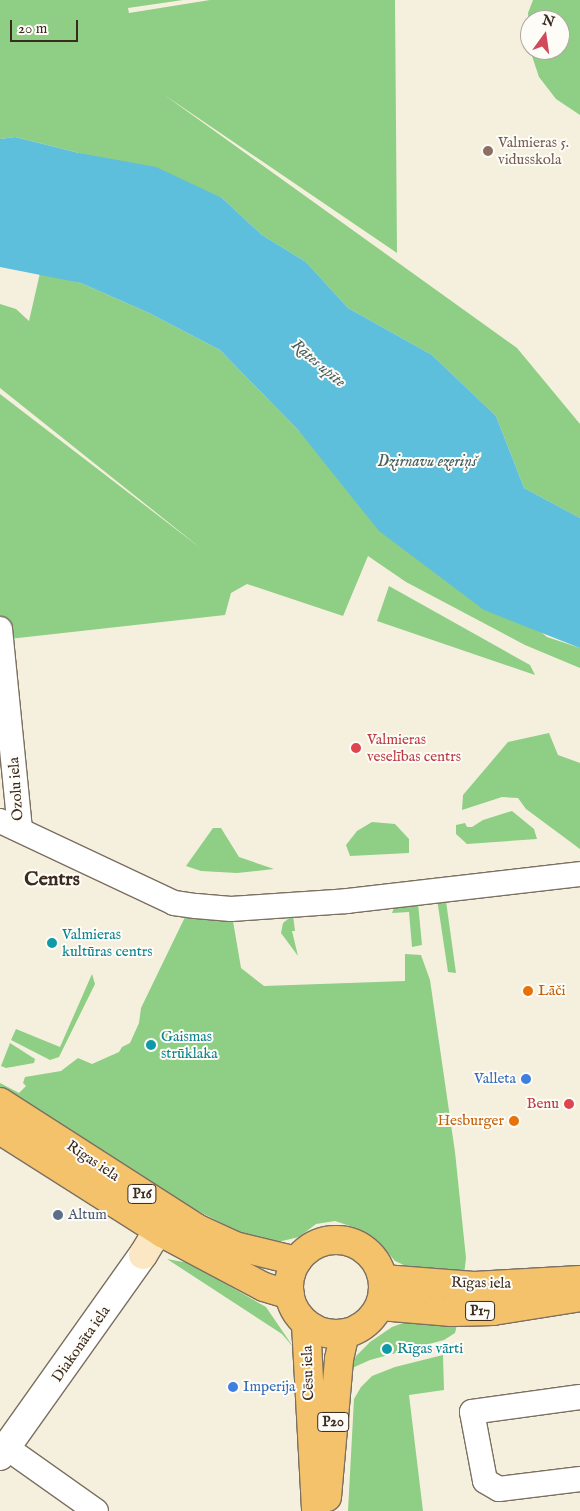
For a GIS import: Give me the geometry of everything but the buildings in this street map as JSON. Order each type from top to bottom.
[{"type":"main road","name":"Rīgas iela","points":[[0,1102],[196,1228],[236,1246],[297,1261]]},
{"type":"main road","name":"Rīgas iela","points":[[0,1130],[162,1233],[264,1287],[290,1295]]},
{"type":"main road","name":"Diakonāta iela","points":[[143,1255],[152,1240],[162,1233]]},
{"type":"main road","points":[[321,1242],[351,1242],[375,1261],[383,1279],[380,1306],[359,1329],[344,1334],[331,1334],[306,1324],[295,1311],[290,1295],[290,1277],[297,1261],[321,1242]]},
{"type":"main road","name":"Rīgas iela","points":[[383,1279],[474,1286],[580,1280]]},
{"type":"main road","name":"Rīgas iela","points":[[380,1306],[452,1312],[493,1311],[580,1297]]},
{"type":"main road","name":"Cēsu iela","points":[[306,1324],[316,1511]]},
{"type":"main road","name":"Cēsu iela","points":[[326,1511],[339,1359],[344,1334]]},
{"type":"street","name":"Ozolu iela","points":[[0,629],[10,825]]},
{"type":"street","points":[[10,825],[174,903],[231,909],[347,901],[580,874]]},
{"type":"street","name":"Diakonāta iela","points":[[3,1452],[143,1255]]},
{"type":"street","points":[[580,1397],[472,1412],[484,1481],[499,1489],[580,1479]]},
{"type":"street","points":[[3,1452],[96,1511]]},
{"type":"green space","points":[[0,0],[183,0],[128,8],[129,13],[210,0],[395,0],[397,253],[163,94],[517,348],[580,424],[580,518],[524,488],[496,416],[432,355],[348,308],[306,262],[262,235],[222,198],[79,153],[15,137],[0,139]]},
{"type":"green space","points":[[533,0],[580,0],[580,115],[556,99],[539,77],[533,60],[570,60],[570,10],[529,10]]},
{"type":"green space","points":[[40,273],[81,283],[149,313],[220,350],[299,431],[547,637],[580,648],[580,668],[525,645],[406,582],[368,556],[343,616],[247,584],[231,593],[225,615],[0,640],[0,394],[203,550],[0,388],[0,304],[16,309],[29,321]]},
{"type":"green space","points":[[389,586],[530,665],[535,675],[377,621]]},
{"type":"green space","points":[[549,733],[558,755],[580,763],[580,849],[526,809],[518,798],[502,797],[462,810],[463,795],[508,742]]},
{"type":"green space","points":[[512,811],[534,829],[537,839],[467,844],[456,834],[456,825],[465,823],[467,827],[472,827],[483,820]]},
{"type":"green space","points":[[372,822],[395,824],[409,839],[409,853],[350,856],[346,845],[357,831]]},
{"type":"green space","points":[[213,828],[221,828],[239,857],[274,869],[237,873],[201,871],[186,866]]},
{"type":"green space","points":[[437,899],[446,901],[456,973],[448,972]]},
{"type":"green space","points":[[396,902],[418,903],[422,945],[412,947],[409,912],[392,913]]},
{"type":"green space","points":[[293,915],[295,931],[292,931],[298,956],[281,933],[283,923]]},
{"type":"green space","points":[[185,917],[233,921],[241,968],[264,986],[405,981],[405,954],[421,955],[430,980],[455,1152],[466,1258],[464,1275],[415,1270],[395,1261],[378,1241],[356,1228],[335,1221],[316,1224],[299,1237],[265,1245],[194,1209],[193,1211],[0,1090],[0,1083],[19,1093],[26,1086],[23,1083],[25,1077],[61,1071],[78,1058],[92,1064],[119,1052],[122,1047],[130,1043],[139,1023],[141,1008]]},
{"type":"green space","points":[[92,974],[95,984],[59,1057],[50,1060],[11,1040],[16,1029],[60,1047]]},
{"type":"green space","points":[[10,1043],[35,1059],[34,1063],[6,1068],[1,1066]]},
{"type":"green space","points":[[167,1259],[189,1263],[266,1307],[294,1348],[282,1334]]},
{"type":"green space","points":[[411,1320],[458,1321],[455,1333],[444,1340],[370,1360],[350,1369],[356,1356],[370,1342],[392,1327]]},
{"type":"green space","points":[[443,1355],[444,1390],[409,1395],[423,1511],[348,1511],[354,1399],[361,1387],[372,1376],[395,1367]]},
{"type":"water","name":"Dzirnavu ezeriņš","points":[[15,137],[79,153],[156,167],[222,198],[262,235],[306,262],[348,308],[432,355],[496,416],[524,488],[580,518],[580,648],[484,610],[379,531],[299,431],[220,350],[149,313],[81,283],[0,267],[0,139]]},
{"type":"place","name":"Valmieras 5. vidusskola","points":[[488,151]]},
{"type":"place","name":"Valmieras veselības centrs","points":[[356,748]]},
{"type":"place","name":"Valmieras kultūras centrs","points":[[52,943]]},
{"type":"place","name":"Lāči","points":[[528,991]]},
{"type":"place","name":"Gaismas strūklaka","points":[[151,1045]]},
{"type":"place","name":"Valleta","points":[[526,1079]]},
{"type":"place","name":"Benu","points":[[569,1104]]},
{"type":"place","name":"Hesburger","points":[[514,1121]]},
{"type":"place","name":"Altum","points":[[58,1215]]},
{"type":"place","name":"Rīgas vārti","points":[[387,1349]]},
{"type":"place","name":"Imperija","points":[[233,1387]]},
{"type":"district","name":"Centrs","points":[[52,879]]},
{"type":"water label","name":"Rātes upīte","points":[[318,364]]}]
